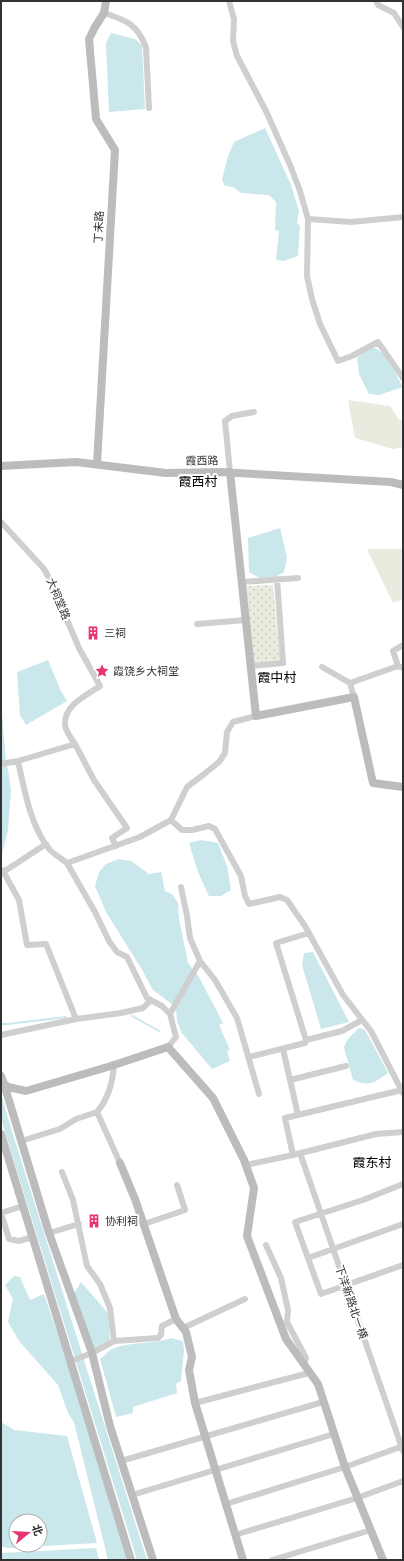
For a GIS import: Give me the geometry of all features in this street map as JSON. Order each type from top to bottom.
[{"type":"street","name":"丁未路","points":[[97,464],[115,150],[96,118],[89,39],[94,26],[104,13],[106,1]]},
{"type":"street","points":[[229,1],[234,19],[233,40],[238,56],[266,111],[290,165],[308,219],[308,276],[312,299],[320,324],[338,361],[352,356],[378,342],[403,378]]},
{"type":"street","points":[[376,1],[378,5],[394,13],[403,27]]},
{"type":"street","points":[[104,13],[126,20],[136,29],[144,41],[146,47],[149,108]]},
{"type":"street","points":[[308,219],[352,222],[403,217]]},
{"type":"street","points":[[254,412],[232,416],[225,420],[256,716]]},
{"type":"street","name":"霞西路","points":[[1,466],[76,462],[166,473],[230,472],[391,482],[403,485]]},
{"type":"street","name":"大祠堂路","points":[[1,522],[44,568],[79,648],[100,686],[73,704],[68,712],[65,723],[67,731],[75,744]]},
{"type":"street","points":[[242,582],[298,578]]},
{"type":"street","points":[[250,666],[283,663],[277,579]]},
{"type":"street","points":[[197,624],[246,620]]},
{"type":"street","points":[[350,683],[400,667],[393,651],[401,646]]},
{"type":"street","points":[[322,667],[350,683],[373,783],[403,787]]},
{"type":"street","points":[[68,864],[147,834],[171,820],[187,787],[219,762],[225,753],[227,732],[233,722],[256,716],[354,697]]},
{"type":"street","points":[[1,764],[18,761],[75,744],[94,780],[127,828],[112,838],[116,846]]},
{"type":"street","points":[[2,1080],[16,1089],[26,1091],[168,1046],[176,1037],[170,1014],[162,1006],[147,998],[127,957],[117,952],[109,941],[95,912],[68,864],[51,851],[46,844],[27,799],[18,761]]},
{"type":"street","points":[[171,820],[182,830],[192,830],[210,826],[215,828],[241,876],[245,896],[249,904],[280,897],[287,900],[309,933],[343,995],[371,1031],[402,1091],[286,1118],[285,1121],[292,1155]]},
{"type":"street","points":[[46,844],[2,872],[19,900],[27,945],[46,944],[76,1019]]},
{"type":"street","points":[[181,887],[190,938],[200,961],[215,980],[237,1018],[259,1094]]},
{"type":"street","points":[[306,1040],[276,943],[309,933]]},
{"type":"street","points":[[170,1014],[200,961]]},
{"type":"street","points":[[1,1035],[76,1019],[121,1013],[143,1008],[151,1000]]},
{"type":"street","points":[[249,1057],[305,1043],[306,1040],[342,1031],[362,1020]]},
{"type":"street","points":[[168,1046],[213,1098],[246,1165],[254,1188],[247,1236],[286,1339],[318,1384],[345,1467],[383,1560]]},
{"type":"street","points":[[282,1049],[298,1115]]},
{"type":"street","points":[[21,1141],[60,1129],[76,1119],[97,1112],[105,1103],[113,1080],[114,1064]]},
{"type":"street","points":[[290,1080],[346,1066]]},
{"type":"street","points":[[2,1080],[49,1233],[92,1353],[110,1426],[153,1560]]},
{"type":"street","points":[[97,1112],[135,1199],[176,1320],[186,1332],[192,1356],[189,1370],[195,1403],[243,1560]]},
{"type":"street","points":[[246,1165],[300,1154],[376,1134],[403,1132]]},
{"type":"street","points":[[1,1134],[131,1560]]},
{"type":"street","name":"下洋新路北一横","points":[[300,1154],[332,1250],[402,1448]]},
{"type":"street","points":[[62,1172],[73,1200],[87,1266],[100,1284],[110,1308],[114,1341]]},
{"type":"street","points":[[403,1184],[362,1200],[295,1222],[321,1294],[403,1265]]},
{"type":"street","points":[[144,1224],[185,1210],[177,1185]]},
{"type":"street","points":[[23,1206],[1,1213],[9,1239],[19,1241],[33,1237]]},
{"type":"street","points":[[49,1233],[79,1224]]},
{"type":"street","points":[[308,1258],[403,1224]]},
{"type":"street","points":[[266,1245],[281,1278],[288,1310],[287,1322],[306,1358],[304,1365]]},
{"type":"street","points":[[183,1328],[245,1299]]},
{"type":"street","points":[[71,1361],[92,1353],[114,1341],[158,1338],[161,1335],[162,1326],[176,1320]]},
{"type":"street","points":[[195,1403],[309,1373]]},
{"type":"street","points":[[121,1461],[323,1402]]},
{"type":"street","points":[[132,1495],[334,1434]]},
{"type":"street","points":[[226,1504],[402,1448]]},
{"type":"street","points":[[235,1535],[358,1498],[403,1481]]},
{"type":"street","points":[[272,1560],[371,1530]]},
{"type":"shaded area","points":[[348,400],[390,406],[399,420],[403,420],[403,447],[393,449],[355,438]]},
{"type":"shaded area","points":[[367,549],[403,549],[403,599],[393,603]]},
{"type":"shaded area","points":[[273,585],[280,661],[253,663],[246,586]]},
{"type":"water","points":[[111,33],[135,39],[142,45],[145,109],[109,112],[106,43]]},
{"type":"water","points":[[265,128],[291,185],[299,211],[297,223],[300,226],[298,256],[284,261],[276,260],[279,231],[275,230],[276,202],[269,195],[241,193],[233,187],[225,186],[222,180],[227,159],[234,142]]},
{"type":"water","points":[[374,348],[383,354],[387,359],[403,387],[379,395],[369,394],[359,374],[357,358],[363,353]]},
{"type":"water","points":[[280,528],[287,557],[284,572],[266,579],[249,572],[248,538]]},
{"type":"water","points":[[48,660],[60,689],[67,701],[26,725],[20,715],[17,672]]},
{"type":"water","points":[[1,700],[6,762],[11,791],[8,830],[1,858],[2,800]]},
{"type":"water","points":[[201,840],[218,843],[227,866],[231,890],[221,896],[209,896],[198,872],[189,843]]},
{"type":"water","points":[[119,859],[131,861],[149,874],[161,872],[165,891],[172,894],[178,903],[179,919],[188,963],[199,977],[223,1023],[219,1025],[230,1050],[227,1051],[230,1061],[212,1069],[182,1033],[177,1022],[176,1007],[153,990],[106,912],[95,886],[99,872],[106,864]]},
{"type":"water","points":[[313,952],[349,1022],[321,1029],[302,965],[304,953]]},
{"type":"water","points":[[359,1028],[365,1030],[388,1073],[371,1083],[363,1083],[353,1080],[344,1048],[348,1039]]},
{"type":"water","points":[[1,1094],[147,1560],[137,1560],[1,1119]]},
{"type":"water","points":[[14,1276],[20,1277],[30,1300],[44,1294],[76,1388],[127,1558],[123,1560],[108,1560],[74,1422],[68,1413],[58,1385],[19,1341],[8,1322],[13,1299],[5,1285]]},
{"type":"water","points":[[81,1282],[108,1313],[110,1340],[95,1349],[92,1348],[73,1295]]},
{"type":"water","points":[[171,1338],[183,1341],[184,1350],[181,1381],[176,1384],[177,1393],[133,1407],[133,1413],[116,1417],[100,1359],[110,1350],[119,1347],[157,1342]]},
{"type":"water","points":[[1,1422],[14,1430],[67,1436],[97,1543],[48,1546],[48,1513],[8,1513],[8,1548],[1,1547]]},
{"type":"water","points":[[96,1548],[99,1560],[1,1560],[1,1553],[48,1553],[48,1551]]},
{"type":"waterway","points":[[132,1016],[159,1031]]},
{"type":"waterway","points":[[1,1024],[66,1017]]},
{"type":"place","name":"三祠","points":[[93,633]]},
{"type":"place","name":"霞饶乡大祠堂","points":[[102,671]]},
{"type":"place","name":"协利祠","points":[[94,1221]]},
{"type":"district","name":"霞西村","points":[[198,482]]},
{"type":"district","name":"霞中村","points":[[277,678]]},
{"type":"district","name":"霞东村","points":[[372,1163]]}]
